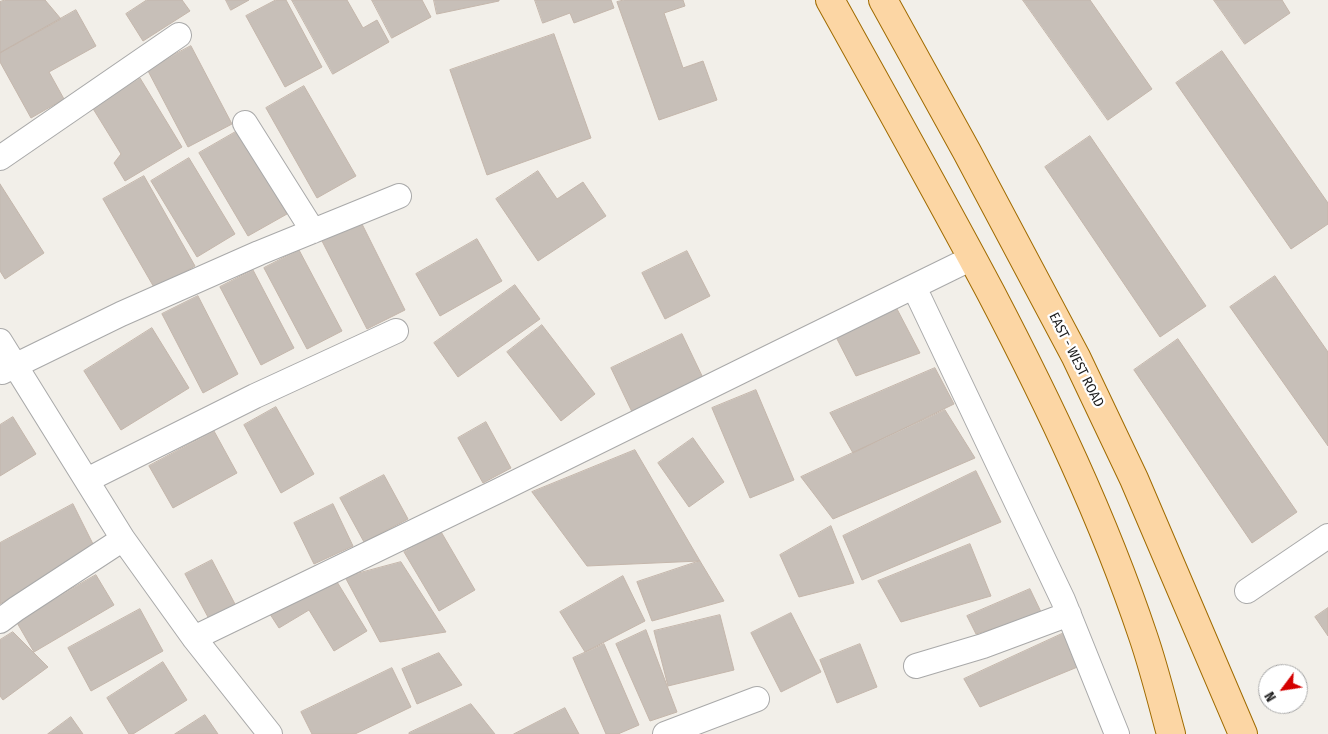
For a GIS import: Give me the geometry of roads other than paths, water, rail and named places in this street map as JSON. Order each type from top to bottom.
[{"type":"main road","points":[[830,0],[922,165],[1033,374],[1090,497],[1123,580],[1178,734]]},
{"type":"main road","name":"EAST - WEST ROAD","points":[[883,0],[1076,356],[1134,479],[1243,734]]},
{"type":"main road","points":[[1197,629],[1228,734]]},
{"type":"main road","points":[[1144,638],[1171,734]]},
{"type":"street","points":[[0,158],[179,35]]},
{"type":"street","points":[[245,123],[313,231]]},
{"type":"street","points":[[7,369],[122,314],[259,254],[399,196]]},
{"type":"street","points":[[194,638],[489,496],[972,258]]},
{"type":"street","points":[[914,286],[1069,614],[1117,734]]},
{"type":"street","points":[[87,480],[255,396],[396,331]]},
{"type":"street","points":[[0,341],[7,369],[87,480],[123,539],[194,638],[270,734]]},
{"type":"street","points":[[1247,591],[1328,536]]},
{"type":"street","points":[[0,621],[123,539]]},
{"type":"street","points":[[916,666],[983,646],[1069,614]]},
{"type":"street","points":[[665,734],[757,699]]}]
